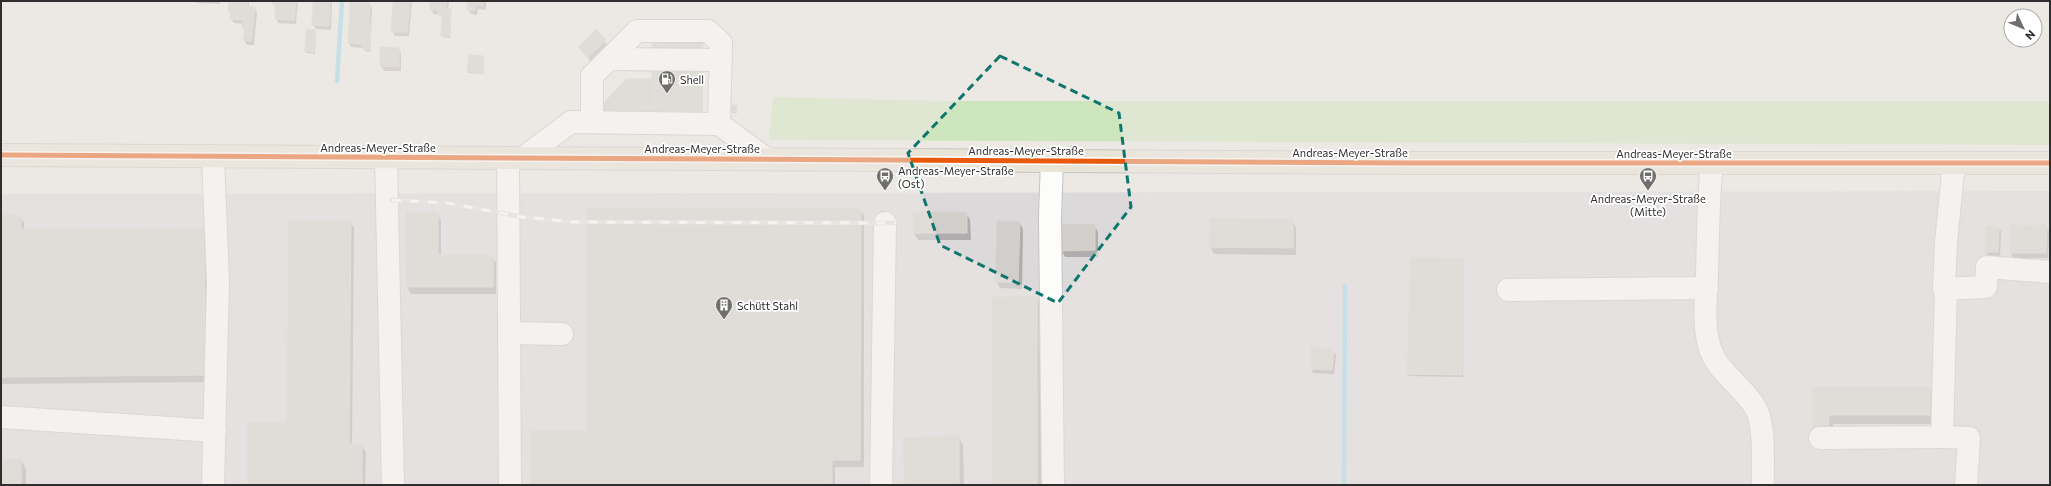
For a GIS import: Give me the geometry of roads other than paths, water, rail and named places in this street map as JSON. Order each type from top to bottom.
[{"type":"main road","name":"Andreas-Meyer-Straße","points":[[1,155],[1712,163],[2050,163]]},
{"type":"lane","points":[[592,122],[592,76],[638,31],[708,31],[721,43],[719,124]]},
{"type":"lane","points":[[609,59],[721,60]]},
{"type":"lane","points":[[510,485],[509,333],[516,158],[571,122],[592,122],[719,124],[765,158]]},
{"type":"lane","points":[[213,156],[218,282],[213,485]]},
{"type":"lane","points":[[386,157],[393,485]]},
{"type":"lane","points":[[1052,160],[1050,217],[1054,485]]},
{"type":"lane","points":[[1712,163],[1708,205],[1706,288],[1708,344],[1715,361],[1756,408],[1761,422],[1763,485]]},
{"type":"lane","points":[[1942,437],[1946,242],[1954,163]]},
{"type":"lane","points":[[881,485],[885,223]]},
{"type":"lane","points":[[1946,289],[1986,287],[1986,267],[2050,272]]},
{"type":"lane","points":[[1508,290],[1706,288]]},
{"type":"lane","points":[[509,333],[562,334]]},
{"type":"lane","points":[[1,417],[215,431]]},
{"type":"lane","points":[[1820,438],[1969,438],[1966,485]]},
{"type":"waterway","points":[[337,81],[342,1]]},
{"type":"waterway","points":[[1344,485],[1345,286]]},
{"type":"railway","points":[[392,200],[447,203],[522,217],[573,222],[896,223]]},
{"type":"place","name":"Shell","points":[[667,94]]},
{"type":"place","name":"Andreas-Meyer-Straße (Ost)","points":[[885,191]]},
{"type":"place","name":"Andreas-Meyer-Straße (Mitte)","points":[[1648,191]]},
{"type":"place","name":"Schütt Stahl","points":[[724,320]]}]
